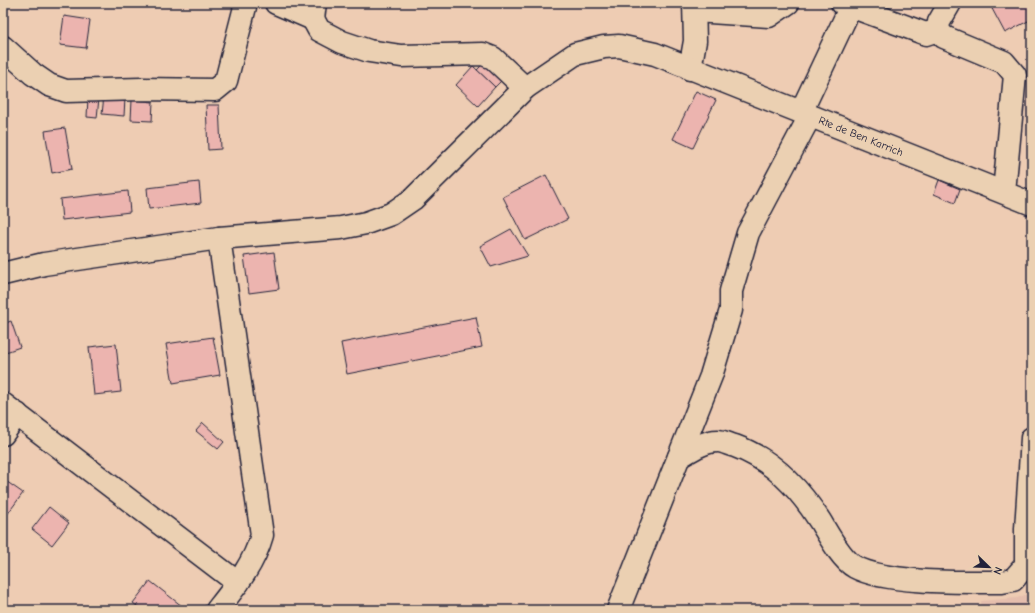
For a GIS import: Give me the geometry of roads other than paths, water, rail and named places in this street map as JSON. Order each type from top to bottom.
[{"type":"street","points":[[3,47],[33,74],[49,85],[66,91],[141,89],[215,90],[226,81],[246,3]]},
{"type":"street","points":[[276,3],[314,11],[319,30],[342,42],[369,51],[401,56],[484,54],[493,58],[525,88]]},
{"type":"street","points":[[690,69],[695,40],[695,7],[769,16],[788,3]]},
{"type":"street","points":[[950,3],[939,22],[938,30],[944,37],[1004,62],[1016,75],[1004,192]]},
{"type":"street","points":[[618,610],[713,369],[731,310],[731,291],[748,233],[806,114],[847,5],[926,34],[938,30]]},
{"type":"street","name":"Rte de Ben Karrich","points":[[3,274],[44,264],[219,238],[341,228],[366,223],[391,214],[418,195],[525,88],[575,54],[604,47],[618,46],[655,54],[1032,204]]},
{"type":"street","points":[[217,610],[238,583],[258,552],[262,535],[219,238]]},
{"type":"street","points":[[3,434],[10,409],[238,583]]},
{"type":"street","points":[[679,457],[701,444],[718,440],[757,457],[776,469],[797,488],[840,552],[854,566],[872,572],[903,578],[1002,582],[1013,580],[1026,565],[1026,529],[1032,438]]}]
